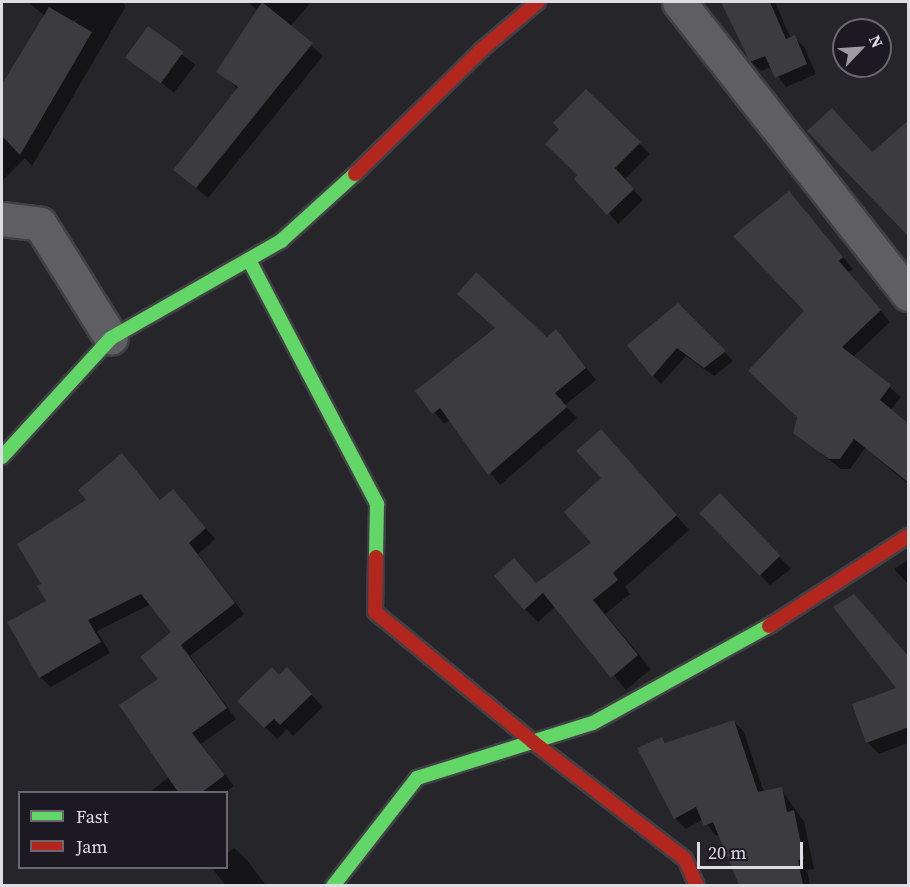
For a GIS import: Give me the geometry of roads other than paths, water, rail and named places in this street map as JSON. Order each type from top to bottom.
[{"type":"street","points":[[2,457],[111,338],[281,241],[393,139],[480,51],[538,2]]},
{"type":"street","points":[[679,2],[909,294]]},
{"type":"street","points":[[2,219],[40,224],[111,338]]},
{"type":"street","points":[[249,260],[377,504],[375,612],[533,742],[685,859],[697,885]]},
{"type":"street","points":[[333,885],[417,778],[593,723],[773,624],[909,536]]}]
